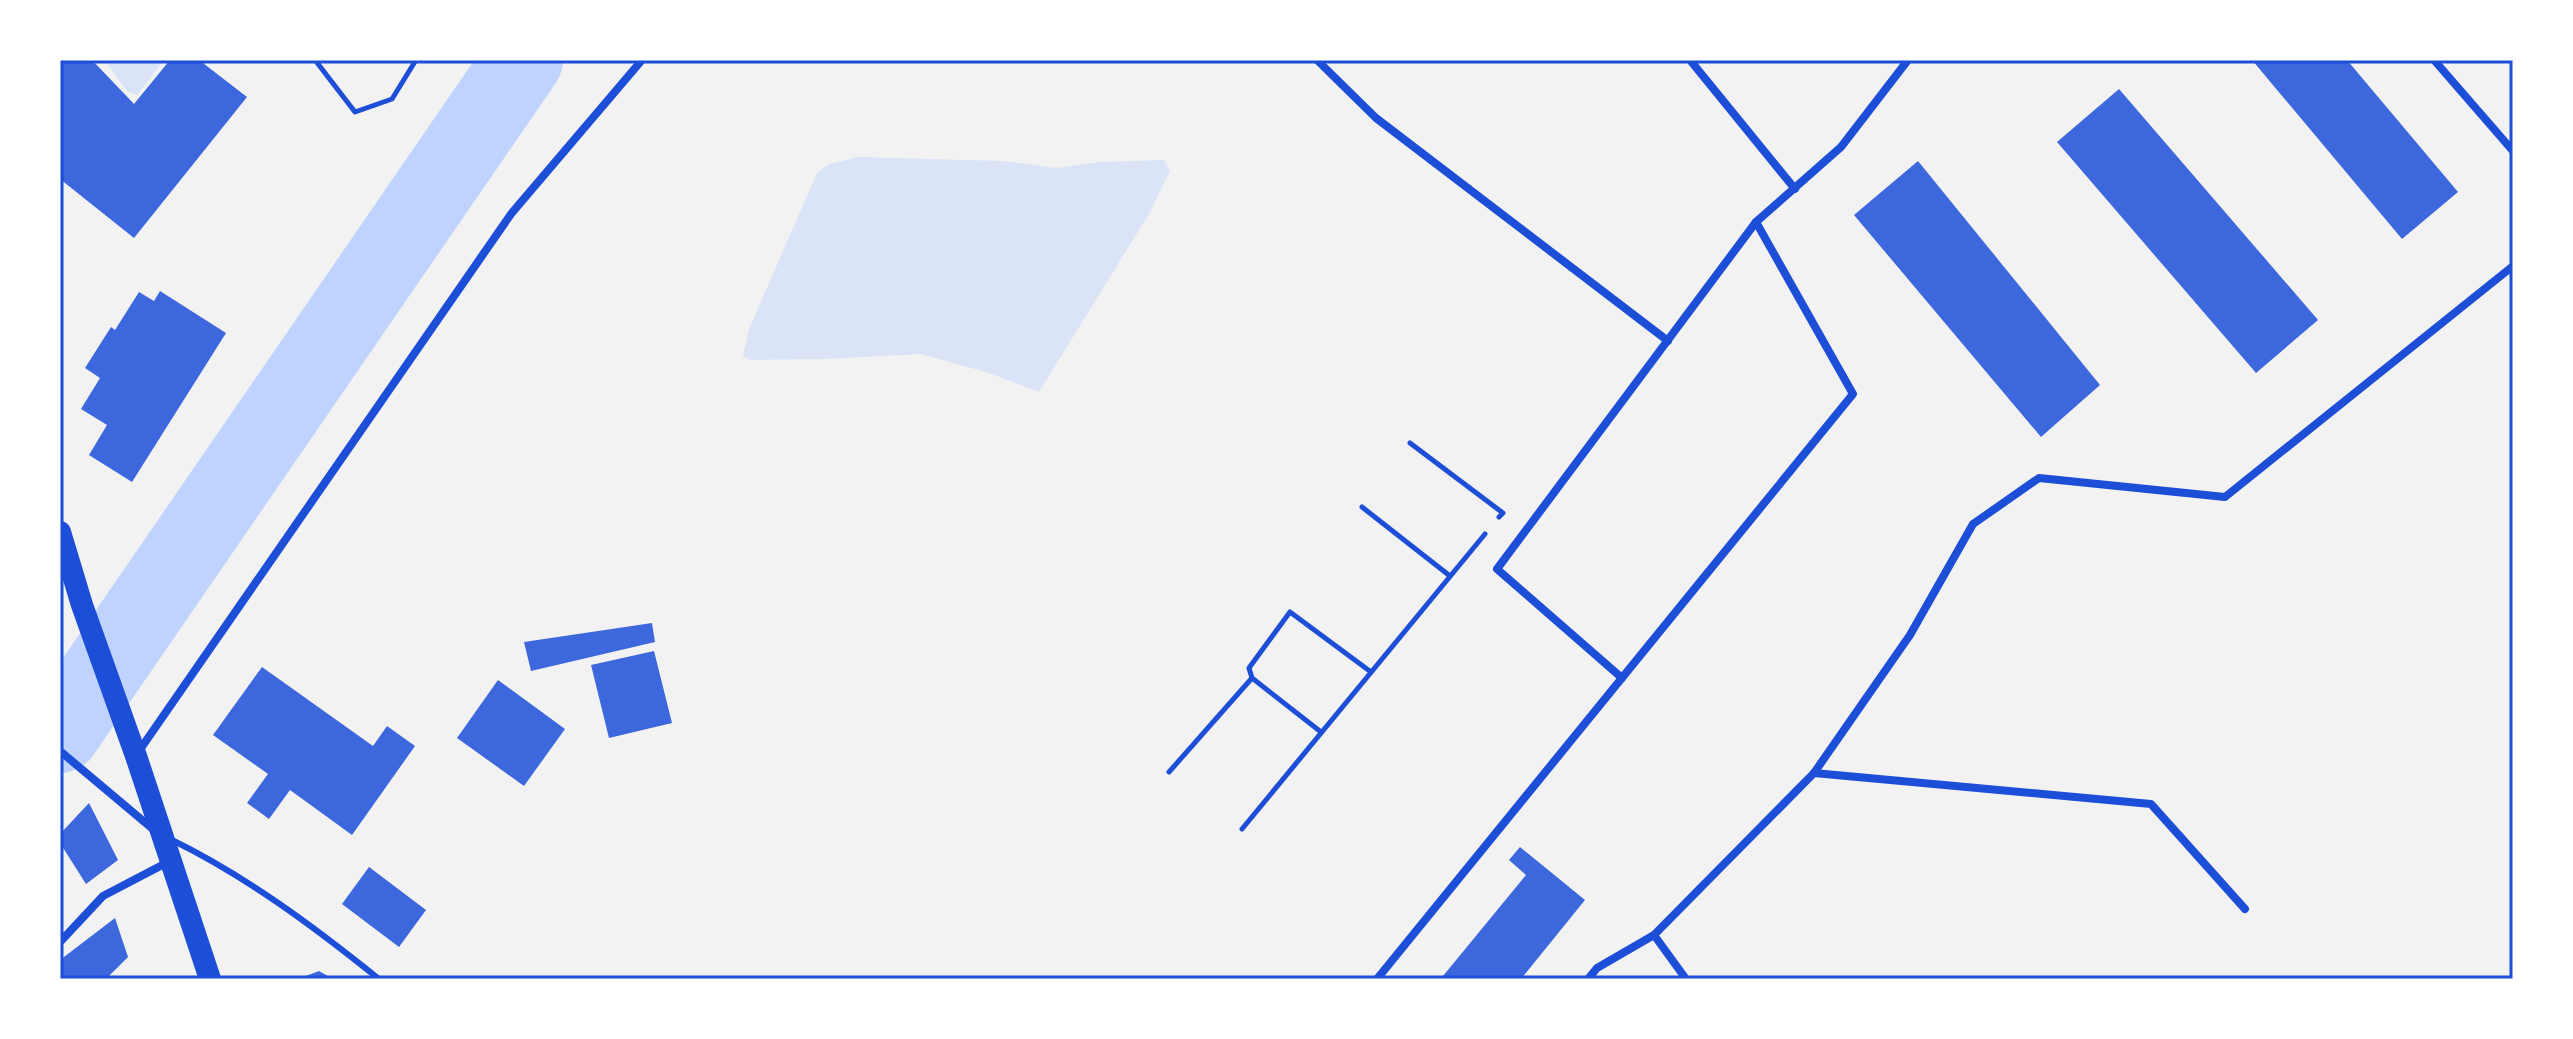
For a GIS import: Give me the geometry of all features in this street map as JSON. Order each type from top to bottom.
[{"type":"highway","points":[[60,532],[210,979]]},
{"type":"street","points":[[133,748],[511,214],[642,60]]},
{"type":"street","points":[[1317,60],[1376,118],[1668,341]]},
{"type":"street","points":[[1690,60],[1795,189]]},
{"type":"street","points":[[1622,678],[1497,569],[1756,222],[1841,147],[1908,60]]},
{"type":"street","points":[[2434,60],[2513,151]]},
{"type":"street","points":[[1377,979],[1853,394],[1756,222]]},
{"type":"street","points":[[1588,979],[1597,968],[1654,935],[1814,773],[1910,635],[1973,524],[2039,478],[2225,497],[2513,266]]},
{"type":"street","points":[[60,751],[161,835]]},
{"type":"street","points":[[1814,773],[2151,804],[2245,909]]},
{"type":"street","points":[[60,942],[103,896],[170,861]]},
{"type":"street","points":[[1654,935],[1686,979]]},
{"type":"lane","points":[[161,835],[214,861],[298,915],[379,979]]},
{"type":"path","points":[[315,60],[355,112],[392,99],[416,60]]},
{"type":"path","points":[[1410,443],[1503,513]]},
{"type":"path","points":[[1362,507],[1450,576]]},
{"type":"path","points":[[1242,829],[1486,533]]},
{"type":"path","points":[[1321,732],[1252,678],[1249,668],[1290,612],[1371,672]]},
{"type":"path","points":[[1169,772],[1252,678]]},
{"type":"shaded area","points":[[105,60],[164,60],[137,95],[127,91]]},
{"type":"shaded area","points":[[858,157],[1003,161],[1057,168],[1100,162],[1164,160],[1170,171],[1149,214],[1039,392],[986,372],[921,354],[750,360],[743,356],[749,329],[817,173],[829,164]]},
{"type":"building","points":[[60,60],[92,60],[134,104],[170,60],[199,60],[247,97],[134,238],[60,179]]},
{"type":"building","points":[[2252,60],[2347,60],[2458,192],[2402,239]]},
{"type":"building","points":[[2119,89],[2318,320],[2256,373],[2057,142]]},
{"type":"building","points":[[1918,161],[2100,385],[2041,437],[1854,215]]},
{"type":"building","points":[[160,291],[226,333],[132,482],[89,455],[107,425],[81,409],[100,378],[85,368],[111,327],[115,330],[139,292],[154,301]]},
{"type":"building","points":[[652,623],[655,642],[531,671],[524,642]]},
{"type":"building","points":[[654,651],[672,723],[609,738],[591,665]]},
{"type":"building","points":[[262,667],[373,746],[387,726],[415,746],[352,835],[290,790],[269,819],[247,803],[268,774],[213,735]]},
{"type":"building","points":[[498,680],[565,729],[524,786],[457,738]]},
{"type":"building","points":[[89,803],[118,860],[86,884],[60,843],[60,834]]},
{"type":"building","points":[[1520,847],[1585,900],[1521,979],[1447,979],[1443,976],[1526,875],[1509,860]]},
{"type":"building","points":[[369,867],[426,910],[399,947],[342,904]]},
{"type":"building","points":[[115,918],[128,957],[106,979],[63,979],[60,976],[60,960]]},
{"type":"building","points":[[319,971],[333,979],[298,979]]},
{"type":"waterway","points":[[60,733],[523,60]]}]
